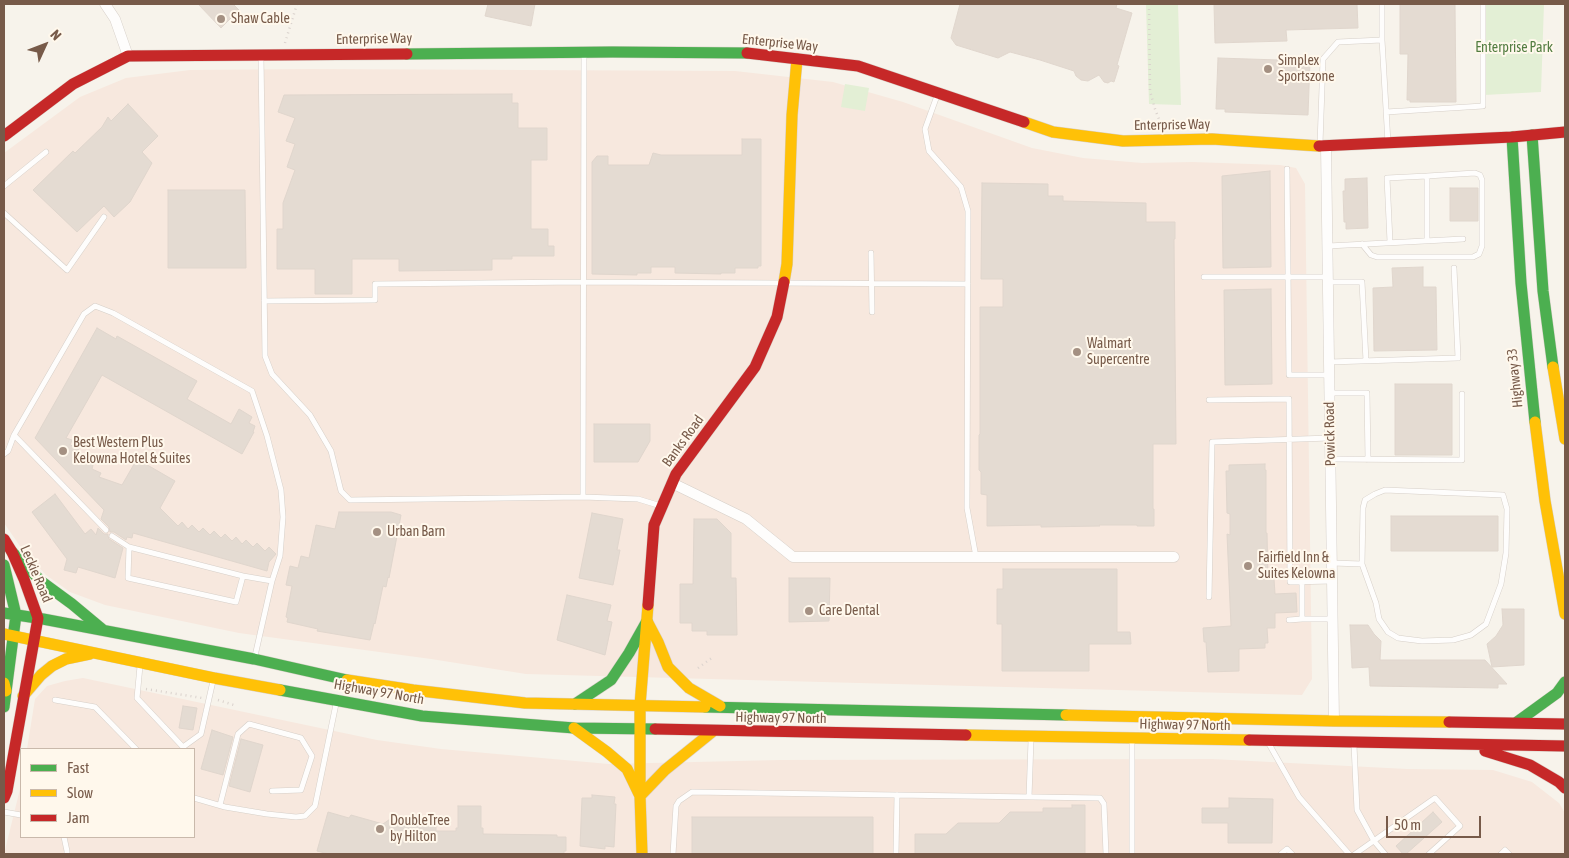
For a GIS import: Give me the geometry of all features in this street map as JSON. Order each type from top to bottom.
[{"type":"main road","name":"Enterprise Way","points":[[4,136],[73,84],[128,56],[584,52],[749,53],[858,66],[1053,132],[1123,140],[1212,139],[1323,146],[1512,137],[1565,132]]},
{"type":"main road","name":"Banks Road","points":[[642,854],[640,705],[654,525],[676,474],[755,367],[778,317],[787,264],[792,115],[797,59]]},
{"type":"main road","points":[[1532,135],[1543,291],[1565,439]]},
{"type":"main road","name":"Highway 33","points":[[1512,137],[1521,283],[1533,405],[1545,502],[1565,614]]},
{"type":"main road","name":"Leckie Road","points":[[4,539],[24,579],[38,618],[7,791],[4,798]]},
{"type":"main road","points":[[12,552],[42,582],[104,631]]},
{"type":"main road","name":"Leckie Road","points":[[4,565],[16,615],[9,635],[4,707]]},
{"type":"main road","name":"Highway 97 North","points":[[4,613],[254,659],[336,678],[525,704],[1565,724]]},
{"type":"main road","points":[[576,704],[610,680],[629,653],[647,621]]},
{"type":"main road","points":[[647,621],[668,667],[689,688],[723,708]]},
{"type":"main road","name":"Highway 97 North","points":[[9,635],[214,678],[422,716],[574,728],[1565,746]]},
{"type":"main road","points":[[23,696],[41,675],[52,666],[66,659],[94,653]]},
{"type":"main road","points":[[1517,722],[1557,693],[1565,682]]},
{"type":"main road","points":[[1304,742],[1334,721]]},
{"type":"main road","points":[[574,728],[627,769],[640,796],[665,770],[712,732]]},
{"type":"main road","points":[[1465,745],[1530,765],[1565,788]]},
{"type":"street","points":[[105,4],[115,19],[128,56]]},
{"type":"street","name":"Powick Road","points":[[1323,146],[1329,280],[1334,721]]},
{"type":"street","points":[[672,483],[746,520],[793,557],[1174,557]]},
{"type":"lane","points":[[1382,4],[1382,40],[1388,143]]},
{"type":"lane","points":[[1386,112],[1483,106],[1483,4]]},
{"type":"lane","points":[[1323,146],[1323,59],[1338,42],[1382,40]]},
{"type":"lane","points":[[583,497],[584,52]]},
{"type":"lane","points":[[261,55],[264,356],[272,374],[310,415],[331,451],[341,491],[350,500],[638,498],[662,506]]},
{"type":"lane","points":[[938,93],[925,129],[928,151],[961,187],[968,211],[967,508],[976,557]]},
{"type":"lane","points":[[4,186],[46,152]]},
{"type":"lane","points":[[1288,169],[1289,375],[1330,375]]},
{"type":"lane","points":[[1362,244],[1371,255],[1377,258],[1473,257],[1479,254],[1482,246],[1482,180],[1480,175],[1475,173],[1387,178],[1390,242]]},
{"type":"lane","points":[[1426,176],[1427,240]]},
{"type":"lane","points":[[4,213],[67,270],[104,217]]},
{"type":"lane","points":[[1328,246],[1463,239]]},
{"type":"lane","points":[[871,253],[872,312]]},
{"type":"lane","points":[[1330,362],[1458,358],[1454,268]]},
{"type":"lane","points":[[1204,277],[1288,277],[1362,282],[1366,361]]},
{"type":"lane","points":[[264,301],[375,300],[375,284],[583,282],[968,284]]},
{"type":"lane","points":[[4,454],[8,451],[14,435],[84,314],[95,306],[112,313],[252,391],[267,436],[281,490],[283,517],[280,556],[272,581],[254,659]]},
{"type":"lane","points":[[1330,393],[1367,393],[1368,460]]},
{"type":"lane","points":[[1331,459],[1462,460],[1462,394]]},
{"type":"lane","points":[[1209,400],[1289,399],[1290,582],[1332,582]]},
{"type":"lane","points":[[14,435],[106,530]]},
{"type":"lane","points":[[1209,598],[1212,442],[1330,438]]},
{"type":"lane","points":[[1386,490],[1503,495],[1507,518],[1506,553],[1501,584],[1486,624],[1470,635],[1453,640],[1422,641],[1398,638],[1388,632],[1379,619],[1376,603],[1362,564],[1363,508],[1365,500],[1375,494],[1386,490]]},
{"type":"lane","points":[[112,536],[130,547],[243,576],[272,581]]},
{"type":"lane","points":[[130,547],[128,578],[236,602],[243,576]]},
{"type":"lane","points":[[1332,563],[1362,564]]},
{"type":"lane","points":[[1302,582],[1302,619]]},
{"type":"lane","points":[[1289,620],[1332,619]]},
{"type":"lane","points":[[140,662],[137,698],[184,747],[201,734],[214,678]]},
{"type":"lane","points":[[55,700],[95,707],[135,748]]},
{"type":"lane","points":[[195,798],[267,814],[305,816],[315,806],[337,700]]},
{"type":"lane","points":[[220,805],[238,734],[249,724],[301,738],[312,756],[301,790],[272,791]]},
{"type":"lane","points":[[1028,796],[1031,737]]},
{"type":"lane","points":[[1132,739],[1132,854]]},
{"type":"lane","points":[[1268,741],[1299,797],[1349,854]]},
{"type":"lane","points":[[1354,742],[1357,810],[1374,841],[1385,854]]},
{"type":"lane","points":[[673,854],[676,806],[679,801],[692,792],[1100,798],[1104,804],[1106,854]]},
{"type":"lane","points":[[896,854],[897,795]]},
{"type":"lane","points":[[1354,854],[1435,798],[1460,826],[1428,854]]},
{"type":"lane","points":[[4,812],[20,815]]},
{"type":"lane","points":[[64,838],[67,854]]},
{"type":"lane","points":[[1280,854],[1286,849],[1292,854]]},
{"type":"lane","points":[[1501,854],[1505,850],[1509,854]]},
{"type":"path","points":[[282,55],[297,4]]},
{"type":"path","points":[[1149,4],[1150,91],[1155,109],[1168,140]]},
{"type":"path","points":[[698,668],[713,657]]},
{"type":"path","points":[[138,687],[209,699],[237,706]]},
{"type":"shaded area","points":[[190,70],[735,71],[833,82],[903,102],[1032,148],[1083,158],[1142,163],[1192,162],[1280,165],[1296,168],[1305,184],[1312,679],[1302,695],[526,674],[239,633],[105,605],[70,592],[46,575],[22,549],[4,523],[4,153],[80,97],[126,78]]},
{"type":"shaded area","points":[[83,678],[377,740],[441,749],[609,764],[780,760],[1212,759],[1407,769],[1493,770],[1532,782],[1559,803],[1565,813],[1565,854],[4,854],[20,789],[20,838],[195,838],[195,748],[27,748],[35,699],[47,686]]},
{"type":"green space","points":[[1146,4],[1178,4],[1181,105],[1149,104]]},
{"type":"green space","name":"Enterprise Park","points":[[1486,4],[1544,4],[1541,92],[1484,95]]},
{"type":"green space","points":[[845,84],[869,88],[865,111],[841,107]]},
{"type":"building","name":"Shaw Cable","points":[[198,4],[233,4],[239,10],[221,28]]},
{"type":"building","points":[[488,4],[535,4],[531,26],[485,16]]},
{"type":"building","points":[[960,4],[1117,4],[1116,8],[1132,13],[1114,82],[1104,82],[1099,75],[1088,81],[1081,80],[1074,71],[1040,60],[1010,52],[998,58],[956,45],[951,38]]},
{"type":"building","points":[[1214,4],[1357,4],[1358,28],[1286,30],[1287,41],[1215,43]]},
{"type":"building","points":[[1400,4],[1455,4],[1456,102],[1410,102],[1410,100],[1407,100],[1408,54],[1400,54]]},
{"type":"building","points":[[1218,58],[1310,61],[1308,115],[1225,112],[1225,109],[1216,109]]},
{"type":"building","points":[[512,94],[512,103],[518,103],[518,128],[547,128],[547,160],[531,160],[531,229],[548,229],[548,246],[554,246],[554,256],[512,256],[512,259],[492,259],[492,270],[399,271],[399,259],[352,259],[352,294],[315,294],[315,269],[277,269],[277,229],[283,229],[283,203],[295,170],[287,167],[295,144],[286,141],[295,118],[278,112],[284,95]]},
{"type":"building","points":[[128,104],[158,136],[142,152],[152,163],[130,202],[114,217],[104,206],[77,232],[33,190],[73,151],[75,153],[102,127],[108,117],[111,121]]},
{"type":"building","points":[[742,139],[761,139],[761,266],[758,266],[758,268],[735,268],[735,273],[721,274],[675,273],[675,267],[651,267],[651,273],[637,273],[637,275],[592,274],[592,162],[597,156],[608,156],[608,165],[649,165],[653,153],[661,155],[742,155]]},
{"type":"building","points":[[1270,171],[1271,267],[1223,268],[1222,176]]},
{"type":"building","points":[[1367,178],[1368,228],[1346,229],[1343,191],[1345,191],[1345,179]]},
{"type":"building","name":"Walmart Supercentre","points":[[982,183],[1048,184],[1048,196],[1063,196],[1063,201],[1146,203],[1146,222],[1175,222],[1176,444],[1153,444],[1154,526],[987,526],[987,495],[981,494],[981,472],[979,470],[980,307],[1003,307],[1003,279],[981,279]]},
{"type":"building","points":[[1450,188],[1478,188],[1478,221],[1450,221]]},
{"type":"building","points":[[168,190],[245,190],[246,268],[168,268]]},
{"type":"building","points":[[1423,267],[1423,287],[1436,287],[1437,350],[1374,351],[1373,288],[1393,287],[1392,268]]},
{"type":"building","points":[[1271,289],[1272,384],[1225,385],[1224,290]]},
{"type":"building","name":"Best Western Plus Kelowna Hotel & Suites","points":[[97,328],[116,339],[117,336],[197,381],[187,399],[231,424],[239,409],[252,417],[249,423],[255,426],[254,432],[242,454],[102,375],[66,438],[72,440],[70,445],[79,448],[77,453],[86,456],[84,462],[93,465],[92,469],[101,473],[99,477],[122,485],[137,459],[175,481],[160,508],[178,526],[182,522],[188,529],[192,525],[199,532],[203,528],[210,535],[214,531],[221,538],[225,534],[232,541],[236,537],[242,544],[246,540],[253,547],[257,543],[265,551],[269,547],[276,554],[269,562],[267,571],[133,533],[132,538],[127,537],[126,540],[114,532],[110,532],[109,527],[101,519],[104,510],[35,438]]},
{"type":"building","points":[[1395,384],[1452,384],[1452,455],[1395,455]]},
{"type":"building","points":[[594,424],[650,424],[650,441],[638,462],[594,462]]},
{"type":"building","name":"Fairfield Inn & Suites Kelowna","points":[[1265,464],[1268,579],[1274,579],[1275,594],[1296,593],[1297,612],[1275,613],[1275,628],[1267,628],[1268,643],[1265,643],[1265,648],[1239,649],[1239,671],[1208,672],[1203,628],[1231,626],[1227,534],[1230,535],[1230,514],[1227,513],[1226,471],[1229,471],[1229,465]]},
{"type":"building","points":[[55,494],[85,534],[91,529],[96,535],[98,528],[104,534],[108,534],[109,539],[123,548],[115,578],[78,567],[76,573],[64,570],[67,559],[32,512]]},
{"type":"building","points":[[339,512],[391,512],[401,515],[389,578],[386,587],[383,586],[370,640],[317,631],[318,629],[287,622],[288,618],[286,617],[292,586],[286,585],[290,566],[298,568],[301,556],[309,558],[316,525],[335,529]]},
{"type":"building","points":[[592,513],[623,519],[617,550],[620,550],[613,585],[579,578]]},
{"type":"building","points":[[1391,516],[1498,516],[1498,551],[1391,551]]},
{"type":"building","points":[[694,519],[717,519],[731,533],[731,578],[736,578],[737,635],[707,635],[707,631],[692,631],[692,623],[680,623],[680,584],[693,584]]},
{"type":"building","points":[[1003,569],[1117,569],[1117,632],[1130,632],[1131,644],[1089,644],[1089,671],[1002,671],[1002,624],[997,624],[997,589],[1003,589]]},
{"type":"building","name":"Care Dental","points":[[789,578],[830,578],[829,621],[789,622]]},
{"type":"building","points":[[567,595],[611,605],[607,621],[612,622],[605,655],[557,640]]},
{"type":"building","points":[[1502,609],[1524,609],[1524,665],[1492,667],[1487,644],[1496,636],[1503,625]]},
{"type":"building","points":[[1350,625],[1368,625],[1381,641],[1380,660],[1485,660],[1507,684],[1498,684],[1498,688],[1370,686],[1369,667],[1352,668]]},
{"type":"building","points":[[183,706],[197,708],[193,730],[179,728]]},
{"type":"building","points":[[212,730],[233,737],[223,775],[201,769]]},
{"type":"building","points":[[241,739],[263,745],[250,792],[229,786]]},
{"type":"building","points":[[592,795],[615,797],[614,847],[605,846],[605,849],[580,846],[582,798],[592,798]]},
{"type":"building","points":[[1229,798],[1273,799],[1272,843],[1228,843],[1228,823],[1202,823],[1202,808],[1229,808]]},
{"type":"building","points":[[1072,805],[1085,805],[1085,854],[915,854],[915,834],[946,834],[958,823],[999,823],[1010,812],[1043,812],[1043,808],[1072,808]]},
{"type":"building","name":"DoubleTree by Hilton","points":[[458,806],[481,806],[481,828],[483,828],[483,834],[557,835],[557,837],[566,837],[566,851],[564,851],[564,854],[329,854],[317,851],[328,812],[349,818],[351,815],[383,824],[393,817],[409,822],[436,823],[436,831],[456,831],[456,828],[458,828]]},
{"type":"building","points":[[1433,812],[1442,822],[1406,854],[1403,854],[1396,846]]},
{"type":"building","points":[[692,817],[873,817],[873,854],[692,854]]},
{"type":"traffic: fast","points":[[407,54],[747,53]]},
{"type":"traffic: fast","points":[[1532,135],[1543,291],[1553,367]]},
{"type":"traffic: fast","points":[[1512,137],[1521,283],[1535,422]]},
{"type":"traffic: fast","points":[[12,552],[42,582],[102,629]]},
{"type":"traffic: fast","points":[[4,565],[16,615],[4,707]]},
{"type":"traffic: fast","points":[[4,613],[254,659],[347,680]]},
{"type":"traffic: fast","points":[[575,704],[611,680],[647,621]]},
{"type":"traffic: fast","points":[[1517,722],[1557,693],[1565,682]]},
{"type":"traffic: fast","points":[[280,690],[422,716],[574,728],[655,729]]},
{"type":"traffic: fast","points":[[705,707],[1066,715]]},
{"type":"traffic: slow","points":[[784,282],[787,264],[792,115],[797,59]]},
{"type":"traffic: slow","points":[[1024,122],[1053,132],[1123,141],[1212,139],[1319,146]]},
{"type":"traffic: slow","points":[[1553,367],[1565,439]]},
{"type":"traffic: slow","points":[[1535,422],[1545,501],[1565,614]]},
{"type":"traffic: slow","points":[[642,854],[640,705],[648,605]]},
{"type":"traffic: slow","points":[[647,621],[668,667],[689,688],[720,706]]},
{"type":"traffic: slow","points":[[4,634],[280,690]]},
{"type":"traffic: slow","points":[[23,696],[41,675],[52,666],[66,659],[90,654]]},
{"type":"traffic: slow","points":[[347,680],[525,703],[705,707]]},
{"type":"traffic: slow","points":[[4,683],[6,691]]},
{"type":"traffic: slow","points":[[1066,715],[1449,722]]},
{"type":"traffic: slow","points":[[574,728],[627,769],[640,796],[665,770],[712,732]]},
{"type":"traffic: slow","points":[[966,735],[1249,740]]},
{"type":"traffic: jam","points":[[747,53],[858,66],[1024,122]]},
{"type":"traffic: jam","points":[[4,136],[73,84],[128,56],[407,54]]},
{"type":"traffic: jam","points":[[1319,146],[1512,137],[1565,132]]},
{"type":"traffic: jam","points":[[648,605],[654,525],[676,474],[755,367],[777,317],[784,282]]},
{"type":"traffic: jam","points":[[4,539],[24,579],[38,618],[7,791],[4,798]]},
{"type":"traffic: jam","points":[[1449,722],[1565,724]]},
{"type":"traffic: jam","points":[[655,729],[966,735]]},
{"type":"traffic: jam","points":[[1249,740],[1565,746]]},
{"type":"traffic: jam","points":[[1485,751],[1530,765],[1559,782],[1565,788]]},
{"type":"place","name":"Shaw Cable","points":[[221,19]]},
{"type":"place","name":"Simplex Sportszone","points":[[1268,69]]},
{"type":"place","name":"Walmart Supercentre","points":[[1077,352]]},
{"type":"place","name":"Best Western Plus Kelowna Hotel & Suites","points":[[63,451]]},
{"type":"place","name":"Urban Barn","points":[[377,532]]},
{"type":"place","name":"Fairfield Inn & Suites Kelowna","points":[[1248,566]]},
{"type":"place","name":"Care Dental","points":[[809,611]]},
{"type":"place","name":"DoubleTree by Hilton","points":[[380,829]]}]
